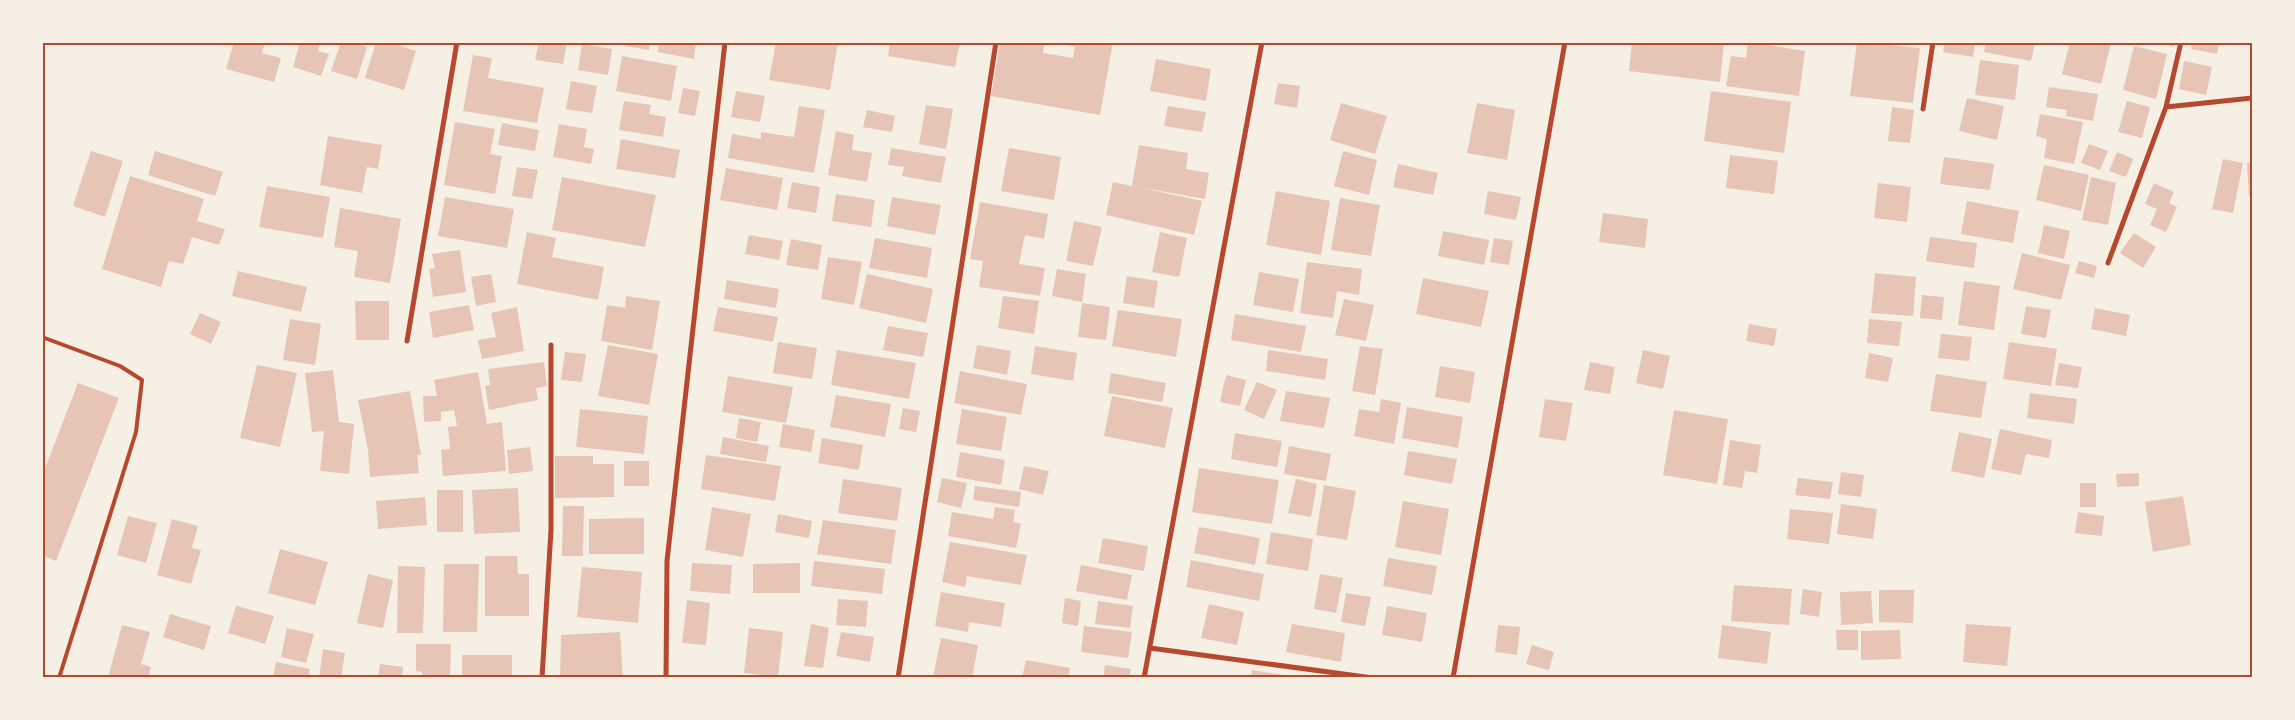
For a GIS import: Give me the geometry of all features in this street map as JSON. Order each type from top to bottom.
[{"type":"street","points":[[407,341],[457,42]]},
{"type":"street","points":[[666,678],[667,561],[725,42]]},
{"type":"street","points":[[898,678],[996,42]]},
{"type":"street","points":[[1144,678],[1262,42]]},
{"type":"street","points":[[1453,678],[1565,42]]},
{"type":"street","points":[[1923,109],[1933,42]]},
{"type":"street","points":[[2108,263],[2166,107],[2181,42]]},
{"type":"street","points":[[2166,107],[2252,98]]},
{"type":"street","points":[[542,678],[551,530],[551,345]]},
{"type":"street","points":[[1150,648],[1373,678]]},
{"type":"lane","points":[[42,337],[120,366],[142,380],[136,432],[59,678]]},
{"type":"building","points":[[234,42],[265,42],[262,53],[281,58],[274,82],[226,69]]},
{"type":"building","points":[[300,42],[320,42],[318,51],[329,54],[321,76],[293,67]]},
{"type":"building","points":[[341,42],[353,42],[367,47],[357,79],[331,71]]},
{"type":"building","points":[[376,42],[389,42],[416,51],[404,90],[365,78]]},
{"type":"building","points":[[539,42],[567,42],[563,64],[535,60]]},
{"type":"building","points":[[626,42],[650,42],[649,50],[625,46]]},
{"type":"building","points":[[659,42],[696,42],[694,59],[658,52]]},
{"type":"building","points":[[776,42],[838,42],[830,90],[769,80]]},
{"type":"building","points":[[890,42],[960,42],[955,67],[888,56]]},
{"type":"building","points":[[1000,42],[1044,44],[1043,53],[1073,58],[1075,47],[1056,42],[1113,42],[1100,115],[991,96]]},
{"type":"building","points":[[1632,42],[1724,42],[1720,82],[1629,71]]},
{"type":"building","points":[[1748,42],[1805,51],[1799,96],[1726,86],[1731,56],[1746,58]]},
{"type":"building","points":[[1857,42],[1920,48],[1913,103],[1850,96]]},
{"type":"building","points":[[1945,42],[1975,42],[1973,57],[1943,52]]},
{"type":"building","points":[[1986,42],[2035,42],[2031,61],[1984,52]]},
{"type":"building","points":[[2070,42],[2111,43],[2101,84],[2062,74]]},
{"type":"building","points":[[2157,42],[2175,42],[2174,47]]},
{"type":"building","points":[[2192,42],[2219,42],[2217,54],[2191,49]]},
{"type":"building","points":[[582,44],[612,49],[608,75],[578,70]]},
{"type":"building","points":[[2134,46],[2167,54],[2156,99],[2123,90]]},
{"type":"building","points":[[473,55],[492,58],[488,78],[544,88],[537,123],[463,111]]},
{"type":"building","points":[[622,56],[677,66],[671,101],[616,91]]},
{"type":"building","points":[[1156,59],[1211,69],[1206,101],[1150,91]]},
{"type":"building","points":[[1980,60],[2019,65],[2015,100],[1975,95]]},
{"type":"building","points":[[2184,61],[2212,67],[2206,95],[2179,89]]},
{"type":"building","points":[[571,81],[597,86],[592,113],[566,109]]},
{"type":"building","points":[[1278,83],[1300,86],[1297,108],[1274,104]]},
{"type":"building","points":[[2049,87],[2098,94],[2093,121],[2066,116],[2067,110],[2046,107]]},
{"type":"building","points":[[683,88],[700,91],[695,116],[678,113]]},
{"type":"building","points":[[736,91],[765,96],[760,122],[731,117]]},
{"type":"building","points":[[1711,91],[1791,102],[1784,153],[1704,141]]},
{"type":"building","points":[[1967,98],[2004,106],[1997,140],[1959,131]]},
{"type":"building","points":[[624,101],[651,105],[649,114],[666,117],[663,137],[619,130]]},
{"type":"building","points":[[2127,101],[2150,107],[2142,138],[2118,132]]},
{"type":"building","points":[[1341,103],[1387,116],[1375,154],[1330,140]]},
{"type":"building","points":[[1477,103],[1515,110],[1507,160],[1467,153]]},
{"type":"building","points":[[926,105],[953,109],[946,149],[919,144]]},
{"type":"building","points":[[799,106],[825,110],[814,173],[728,158],[732,134],[761,139],[761,132],[794,137]]},
{"type":"building","points":[[1168,106],[1206,112],[1202,132],[1164,126]]},
{"type":"building","points":[[1892,107],[1914,110],[1910,143],[1888,141]]},
{"type":"building","points":[[867,110],[895,116],[892,132],[863,127]]},
{"type":"building","points":[[2040,114],[2083,122],[2074,164],[2044,158],[2047,139],[2036,136]]},
{"type":"building","points":[[455,122],[495,129],[490,154],[502,156],[495,194],[444,185]]},
{"type":"building","points":[[502,123],[539,130],[535,151],[498,145]]},
{"type":"building","points":[[559,124],[587,129],[584,147],[594,149],[591,164],[553,157]]},
{"type":"building","points":[[836,131],[854,135],[852,150],[872,153],[867,182],[828,175]]},
{"type":"building","points":[[328,136],[382,145],[378,169],[367,167],[362,193],[320,185]]},
{"type":"building","points":[[621,139],[680,150],[675,178],[616,169]]},
{"type":"building","points":[[2089,144],[2108,151],[2100,170],[2081,163]]},
{"type":"building","points":[[1139,145],[1188,153],[1186,169],[1209,173],[1205,199],[1138,187],[1202,201],[1194,235],[1106,215],[1113,182],[1132,186]]},
{"type":"building","points":[[891,148],[946,157],[941,183],[902,176],[904,167],[888,165]]},
{"type":"building","points":[[1009,148],[1061,157],[1054,200],[1001,191]]},
{"type":"building","points":[[91,151],[123,161],[105,217],[73,206]]},
{"type":"building","points":[[155,151],[223,172],[215,196],[148,175]]},
{"type":"building","points":[[1343,151],[1377,160],[1369,195],[1334,186]]},
{"type":"building","points":[[2117,152],[2133,159],[2126,177],[2109,171]]},
{"type":"building","points":[[1730,155],[1778,161],[1774,194],[1726,188]]},
{"type":"building","points":[[1944,157],[1994,164],[1990,190],[1940,184]]},
{"type":"building","points":[[2223,159],[2243,163],[2233,213],[2212,209]]},
{"type":"building","points":[[2252,162],[2252,196],[2249,196],[2247,163]]},
{"type":"building","points":[[1398,164],[1438,173],[1433,195],[1393,187]]},
{"type":"building","points":[[2044,165],[2089,175],[2081,211],[2036,200]]},
{"type":"building","points":[[517,167],[538,170],[532,199],[512,196]]},
{"type":"building","points":[[726,168],[783,178],[777,210],[720,200]]},
{"type":"building","points":[[130,176],[204,199],[197,221],[225,229],[219,245],[192,237],[183,264],[169,261],[161,287],[102,269]]},
{"type":"building","points":[[562,177],[656,195],[645,247],[552,230]]},
{"type":"building","points":[[2091,177],[2116,183],[2108,225],[2082,220]]},
{"type":"building","points":[[792,182],[820,187],[816,213],[787,208]]},
{"type":"building","points":[[1878,183],[1911,187],[1907,222],[1874,218]]},
{"type":"building","points":[[2154,183],[2174,192],[2169,203],[2177,207],[2166,232],[2150,225],[2157,209],[2145,204]]},
{"type":"building","points":[[267,186],[330,197],[323,238],[259,227]]},
{"type":"building","points":[[1276,191],[1330,201],[1321,255],[1266,245]]},
{"type":"building","points":[[1488,191],[1521,197],[1516,220],[1484,214]]},
{"type":"building","points":[[836,194],[875,200],[871,227],[832,221]]},
{"type":"building","points":[[445,197],[514,209],[507,248],[438,236]]},
{"type":"building","points":[[892,197],[941,205],[935,235],[887,226]]},
{"type":"building","points":[[1340,198],[1380,205],[1371,256],[1331,250]]},
{"type":"building","points":[[1967,201],[2019,211],[2013,243],[1961,234]]},
{"type":"building","points":[[980,202],[1048,214],[1044,239],[1025,235],[1019,264],[1045,268],[1040,296],[979,287],[983,261],[970,259]]},
{"type":"building","points":[[340,208],[401,219],[390,283],[354,277],[358,251],[334,247]]},
{"type":"building","points":[[1603,213],[1648,219],[1645,248],[1599,242]]},
{"type":"building","points":[[1074,221],[1102,227],[1093,266],[1066,261]]},
{"type":"building","points":[[2044,225],[2070,231],[2064,259],[2038,253]]},
{"type":"building","points":[[1443,231],[1489,240],[1484,265],[1438,256]]},
{"type":"building","points":[[527,232],[556,238],[552,257],[604,267],[598,300],[517,284]]},
{"type":"building","points":[[1160,232],[1187,238],[1179,277],[1152,272]]},
{"type":"building","points":[[2134,233],[2156,247],[2143,268],[2120,253]]},
{"type":"building","points":[[749,235],[783,241],[779,260],[745,254]]},
{"type":"building","points":[[1930,237],[1977,243],[1974,268],[1926,261]]},
{"type":"building","points":[[875,238],[932,248],[927,278],[869,268]]},
{"type":"building","points":[[1494,238],[1513,241],[1509,265],[1490,262]]},
{"type":"building","points":[[791,239],[822,245],[818,270],[786,265]]},
{"type":"building","points":[[460,250],[466,292],[433,297],[429,269],[435,268],[432,254]]},
{"type":"building","points":[[2022,253],[2070,265],[2061,300],[2013,289]]},
{"type":"building","points":[[828,257],[862,262],[854,305],[821,299]]},
{"type":"building","points":[[2079,261],[2097,266],[2094,278],[2075,273]]},
{"type":"building","points":[[1307,262],[1362,269],[1359,295],[1337,291],[1333,318],[1300,313]]},
{"type":"building","points":[[1057,269],[1086,274],[1082,302],[1052,296]]},
{"type":"building","points":[[238,271],[307,287],[301,312],[232,296]]},
{"type":"building","points":[[1259,272],[1299,279],[1293,312],[1253,305]]},
{"type":"building","points":[[1875,273],[1916,277],[1913,316],[1871,313]]},
{"type":"building","points":[[491,274],[496,302],[476,306],[471,277]]},
{"type":"building","points":[[867,274],[933,289],[926,323],[859,308]]},
{"type":"building","points":[[1127,276],[1158,281],[1154,308],[1123,303]]},
{"type":"building","points":[[1423,278],[1489,291],[1481,327],[1416,314]]},
{"type":"building","points":[[727,280],[779,289],[776,308],[724,299]]},
{"type":"building","points":[[1964,281],[2000,286],[1994,330],[1958,325]]},
{"type":"building","points":[[1922,295],[1944,297],[1942,320],[1920,318]]},
{"type":"building","points":[[626,296],[660,301],[652,350],[601,341],[607,305],[625,308]]},
{"type":"building","points":[[1003,296],[1039,301],[1034,334],[998,328]]},
{"type":"building","points":[[1344,299],[1374,305],[1366,341],[1335,335]]},
{"type":"building","points":[[355,301],[389,301],[389,340],[356,340]]},
{"type":"building","points":[[1082,303],[1110,307],[1106,340],[1078,337]]},
{"type":"building","points":[[469,305],[474,330],[433,338],[429,312]]},
{"type":"building","points":[[2026,306],[2051,310],[2046,338],[2021,334]]},
{"type":"building","points":[[517,307],[524,351],[482,359],[478,340],[496,337],[491,313]]},
{"type":"building","points":[[718,307],[778,317],[773,342],[713,331]]},
{"type":"building","points":[[2095,308],[2130,315],[2126,336],[2091,329]]},
{"type":"building","points":[[1118,310],[1182,319],[1176,357],[1112,346]]},
{"type":"building","points":[[200,313],[221,322],[211,344],[190,334]]},
{"type":"building","points":[[1235,314],[1306,326],[1301,352],[1231,340]]},
{"type":"building","points":[[290,319],[321,324],[315,365],[283,360]]},
{"type":"building","points":[[1869,319],[1902,322],[1899,346],[1867,343]]},
{"type":"building","points":[[1749,324],[1777,329],[1774,346],[1746,341]]},
{"type":"building","points":[[888,326],[928,333],[923,357],[883,350]]},
{"type":"building","points":[[1941,334],[1972,337],[1969,361],[1938,358]]},
{"type":"building","points":[[778,342],[817,348],[812,379],[773,373]]},
{"type":"building","points":[[2009,342],[2057,349],[2051,386],[2003,379]]},
{"type":"building","points":[[608,345],[658,354],[649,405],[598,396]]},
{"type":"building","points":[[977,345],[1011,351],[1007,375],[973,368]]},
{"type":"building","points":[[1035,346],[1077,353],[1073,381],[1031,374]]},
{"type":"building","points":[[1360,346],[1383,349],[1375,395],[1352,391]]},
{"type":"building","points":[[837,350],[916,363],[909,399],[831,385]]},
{"type":"building","points":[[1268,350],[1328,359],[1325,380],[1266,371]]},
{"type":"building","points":[[1643,350],[1670,356],[1663,389],[1636,383]]},
{"type":"building","points":[[565,352],[586,354],[582,382],[561,380]]},
{"type":"building","points":[[1869,353],[1893,358],[1888,382],[1865,378]]},
{"type":"building","points":[[544,362],[547,386],[536,388],[538,400],[489,410],[485,386],[490,385],[488,369]]},
{"type":"building","points":[[1590,362],[1615,367],[1610,394],[1584,390]]},
{"type":"building","points":[[2059,363],[2082,367],[2078,388],[2055,385]]},
{"type":"building","points":[[257,365],[297,373],[280,447],[240,438]]},
{"type":"building","points":[[1440,366],[1475,372],[1470,403],[1435,397]]},
{"type":"building","points":[[333,370],[339,422],[354,424],[349,474],[320,471],[324,431],[312,432],[305,373]]},
{"type":"building","points":[[960,371],[1027,384],[1021,415],[954,403]]},
{"type":"building","points":[[478,372],[487,424],[502,422],[506,471],[443,476],[441,450],[450,449],[448,427],[457,426],[454,410],[441,412],[441,421],[424,422],[423,396],[437,396],[434,380]]},
{"type":"building","points":[[1111,373],[1166,383],[1162,402],[1108,393]]},
{"type":"building","points":[[1936,374],[1987,382],[1981,418],[1930,411]]},
{"type":"building","points":[[1226,375],[1246,380],[1240,406],[1220,402]]},
{"type":"building","points":[[728,376],[793,387],[786,423],[722,412]]},
{"type":"building","points":[[1257,382],[1277,390],[1264,419],[1244,410]]},
{"type":"building","points":[[78,383],[119,398],[56,561],[42,555],[42,476]]},
{"type":"building","points":[[410,391],[421,455],[417,455],[419,473],[370,477],[368,450],[358,400]]},
{"type":"building","points":[[1286,391],[1330,398],[1324,428],[1280,421]]},
{"type":"building","points":[[2030,393],[2077,399],[2074,424],[2027,418]]},
{"type":"building","points":[[836,395],[891,404],[885,437],[830,427]]},
{"type":"building","points":[[1112,396],[1173,408],[1165,448],[1104,436]]},
{"type":"building","points":[[1381,399],[1401,403],[1394,444],[1354,436],[1359,409],[1379,412]]},
{"type":"building","points":[[1545,399],[1573,403],[1566,441],[1539,437]]},
{"type":"building","points":[[1407,407],[1463,417],[1458,448],[1402,438]]},
{"type":"building","points":[[903,408],[920,411],[916,432],[899,429]]},
{"type":"building","points":[[580,409],[648,416],[644,454],[576,447]]},
{"type":"building","points":[[962,409],[1007,417],[1001,451],[956,444]]},
{"type":"building","points":[[1674,410],[1728,419],[1717,484],[1663,475]]},
{"type":"building","points":[[739,418],[761,422],[757,442],[736,438]]},
{"type":"building","points":[[783,424],[815,430],[811,452],[779,447]]},
{"type":"building","points":[[2000,429],[2052,440],[2049,458],[2026,454],[2021,475],[1991,469]]},
{"type":"building","points":[[1959,432],[1992,439],[1984,478],[1951,471]]},
{"type":"building","points":[[1235,433],[1282,441],[1277,467],[1231,459]]},
{"type":"building","points":[[723,437],[769,446],[766,462],[720,454]]},
{"type":"building","points":[[822,438],[863,445],[859,470],[818,463]]},
{"type":"building","points":[[1730,440],[1761,445],[1757,473],[1745,471],[1742,488],[1723,485]]},
{"type":"building","points":[[1289,446],[1331,454],[1326,481],[1284,474]]},
{"type":"building","points":[[530,447],[533,471],[509,474],[507,450]]},
{"type":"building","points":[[1408,451],[1457,459],[1452,484],[1404,475]]},
{"type":"building","points":[[960,452],[1005,460],[1001,485],[956,477]]},
{"type":"building","points":[[706,455],[781,466],[775,501],[701,489]]},
{"type":"building","points":[[555,456],[593,456],[593,464],[614,464],[614,497],[555,498]]},
{"type":"building","points":[[624,461],[649,461],[649,486],[624,486]]},
{"type":"building","points":[[1024,466],[1049,471],[1043,495],[1019,489]]},
{"type":"building","points":[[1199,468],[1279,480],[1272,524],[1192,512]]},
{"type":"building","points":[[1841,472],[1864,475],[1861,497],[1838,494]]},
{"type":"building","points":[[2139,473],[2139,486],[2117,487],[2116,474]]},
{"type":"building","points":[[942,478],[967,483],[961,508],[937,502]]},
{"type":"building","points":[[1798,478],[1833,482],[1830,499],[1795,495]]},
{"type":"building","points":[[843,479],[902,488],[897,521],[838,513]]},
{"type":"building","points":[[1296,479],[1317,484],[1311,517],[1288,513]]},
{"type":"building","points":[[2080,483],[2096,483],[2096,507],[2080,507]]},
{"type":"building","points":[[1324,485],[1356,491],[1347,540],[1316,535]]},
{"type":"building","points":[[975,486],[1021,492],[1019,507],[973,500]]},
{"type":"building","points":[[518,488],[520,532],[474,534],[472,490]]},
{"type":"building","points":[[437,490],[463,490],[463,532],[437,532]]},
{"type":"building","points":[[2183,496],[2191,545],[2153,552],[2145,502]]},
{"type":"building","points":[[425,497],[427,525],[378,529],[376,501]]},
{"type":"building","points":[[1403,501],[1449,509],[1441,555],[1395,547]]},
{"type":"building","points":[[1841,504],[1877,509],[1873,539],[1837,534]]},
{"type":"building","points":[[563,506],[584,506],[583,556],[562,556]]},
{"type":"building","points":[[712,507],[751,514],[743,557],[705,550]]},
{"type":"building","points":[[995,507],[1015,510],[1013,522],[1021,524],[1016,548],[948,536],[952,512],[993,519]]},
{"type":"building","points":[[1790,509],[1833,513],[1829,544],[1787,539]]},
{"type":"building","points":[[2078,512],[2104,516],[2102,536],[2075,533]]},
{"type":"building","points":[[778,514],[812,521],[809,538],[775,532]]},
{"type":"building","points":[[128,516],[157,523],[146,563],[117,555]]},
{"type":"building","points":[[644,518],[644,554],[589,554],[589,519]]},
{"type":"building","points":[[172,519],[198,526],[192,548],[201,550],[191,584],[157,575]]},
{"type":"building","points":[[823,520],[896,530],[891,564],[817,554]]},
{"type":"building","points":[[1199,527],[1260,538],[1255,565],[1194,553]]},
{"type":"building","points":[[1271,532],[1313,539],[1308,571],[1266,564]]},
{"type":"building","points":[[1103,538],[1148,546],[1144,571],[1098,563]]},
{"type":"building","points":[[950,542],[1027,555],[1021,585],[967,576],[965,587],[942,582]]},
{"type":"building","points":[[280,549],[328,562],[315,605],[268,593]]},
{"type":"building","points":[[485,556],[517,556],[518,574],[529,574],[529,616],[485,616]]},
{"type":"building","points":[[1388,558],[1437,566],[1432,595],[1383,586]]},
{"type":"building","points":[[1191,560],[1264,574],[1259,601],[1186,587]]},
{"type":"building","points":[[814,561],[885,569],[882,594],[811,586]]},
{"type":"building","points":[[692,563],[732,565],[730,594],[690,591]]},
{"type":"building","points":[[800,563],[800,593],[753,593],[753,564]]},
{"type":"building","points":[[444,564],[479,564],[477,632],[443,632]]},
{"type":"building","points":[[1081,565],[1132,575],[1127,600],[1076,591]]},
{"type":"building","points":[[398,566],[425,567],[423,633],[397,633]]},
{"type":"building","points":[[582,567],[642,572],[638,623],[577,617]]},
{"type":"building","points":[[368,574],[393,580],[383,628],[357,623]]},
{"type":"building","points":[[1320,574],[1343,578],[1336,613],[1314,609]]},
{"type":"building","points":[[1734,585],[1792,589],[1789,625],[1731,621]]},
{"type":"building","points":[[1803,589],[1822,592],[1819,617],[1800,614]]},
{"type":"building","points":[[1879,590],[1914,590],[1913,623],[1879,622]]},
{"type":"building","points":[[1871,591],[1873,623],[1841,625],[1840,592]]},
{"type":"building","points":[[941,592],[1005,603],[1001,627],[969,622],[968,632],[935,626]]},
{"type":"building","points":[[1346,593],[1371,597],[1365,626],[1341,622]]},
{"type":"building","points":[[1065,598],[1081,601],[1078,626],[1062,623]]},
{"type":"building","points":[[838,599],[868,601],[866,627],[836,625]]},
{"type":"building","points":[[687,600],[710,603],[706,645],[682,643]]},
{"type":"building","points":[[1098,601],[1133,606],[1130,628],[1095,624]]},
{"type":"building","points":[[1209,604],[1244,612],[1237,645],[1201,638]]},
{"type":"building","points":[[236,606],[274,616],[265,644],[228,633]]},
{"type":"building","points":[[1387,606],[1427,613],[1422,642],[1382,635]]},
{"type":"building","points":[[170,614],[211,626],[204,650],[163,637]]},
{"type":"building","points":[[811,624],[829,628],[823,668],[804,666]]},
{"type":"building","points":[[1292,624],[1345,633],[1341,662],[1286,652]]},
{"type":"building","points":[[1966,624],[2011,627],[2007,666],[1963,662]]},
{"type":"building","points":[[122,625],[150,632],[141,664],[151,667],[148,678],[108,678]]},
{"type":"building","points":[[1498,625],[1520,627],[1517,655],[1495,652]]},
{"type":"building","points":[[1722,625],[1771,632],[1767,664],[1718,658]]},
{"type":"building","points":[[1084,626],[1132,632],[1128,658],[1081,652]]},
{"type":"building","points":[[287,628],[314,634],[306,663],[281,657]]},
{"type":"building","points":[[749,628],[783,632],[778,677],[744,673]]},
{"type":"building","points":[[1836,630],[1858,630],[1858,650],[1837,650]]},
{"type":"building","points":[[1900,630],[1901,659],[1861,660],[1861,631]]},
{"type":"building","points":[[620,632],[623,678],[560,678],[561,635]]},
{"type":"building","points":[[841,632],[874,637],[870,662],[836,656]]},
{"type":"building","points":[[941,638],[978,645],[972,678],[933,677]]},
{"type":"building","points":[[416,644],[451,644],[450,678],[422,678],[422,672],[416,671]]},
{"type":"building","points":[[1532,645],[1554,652],[1549,670],[1526,664]]},
{"type":"building","points":[[323,649],[345,653],[341,678],[319,678]]},
{"type":"building","points":[[462,655],[512,655],[512,678],[462,678]]},
{"type":"building","points":[[1026,660],[1070,668],[1068,678],[1022,678]]},
{"type":"building","points":[[276,662],[310,669],[308,678],[273,678]]},
{"type":"building","points":[[380,664],[403,667],[402,678],[378,678]]},
{"type":"building","points":[[1105,665],[1131,669],[1129,678],[1103,678]]},
{"type":"building","points":[[1252,670],[1290,676],[1290,678],[1251,678]]}]
